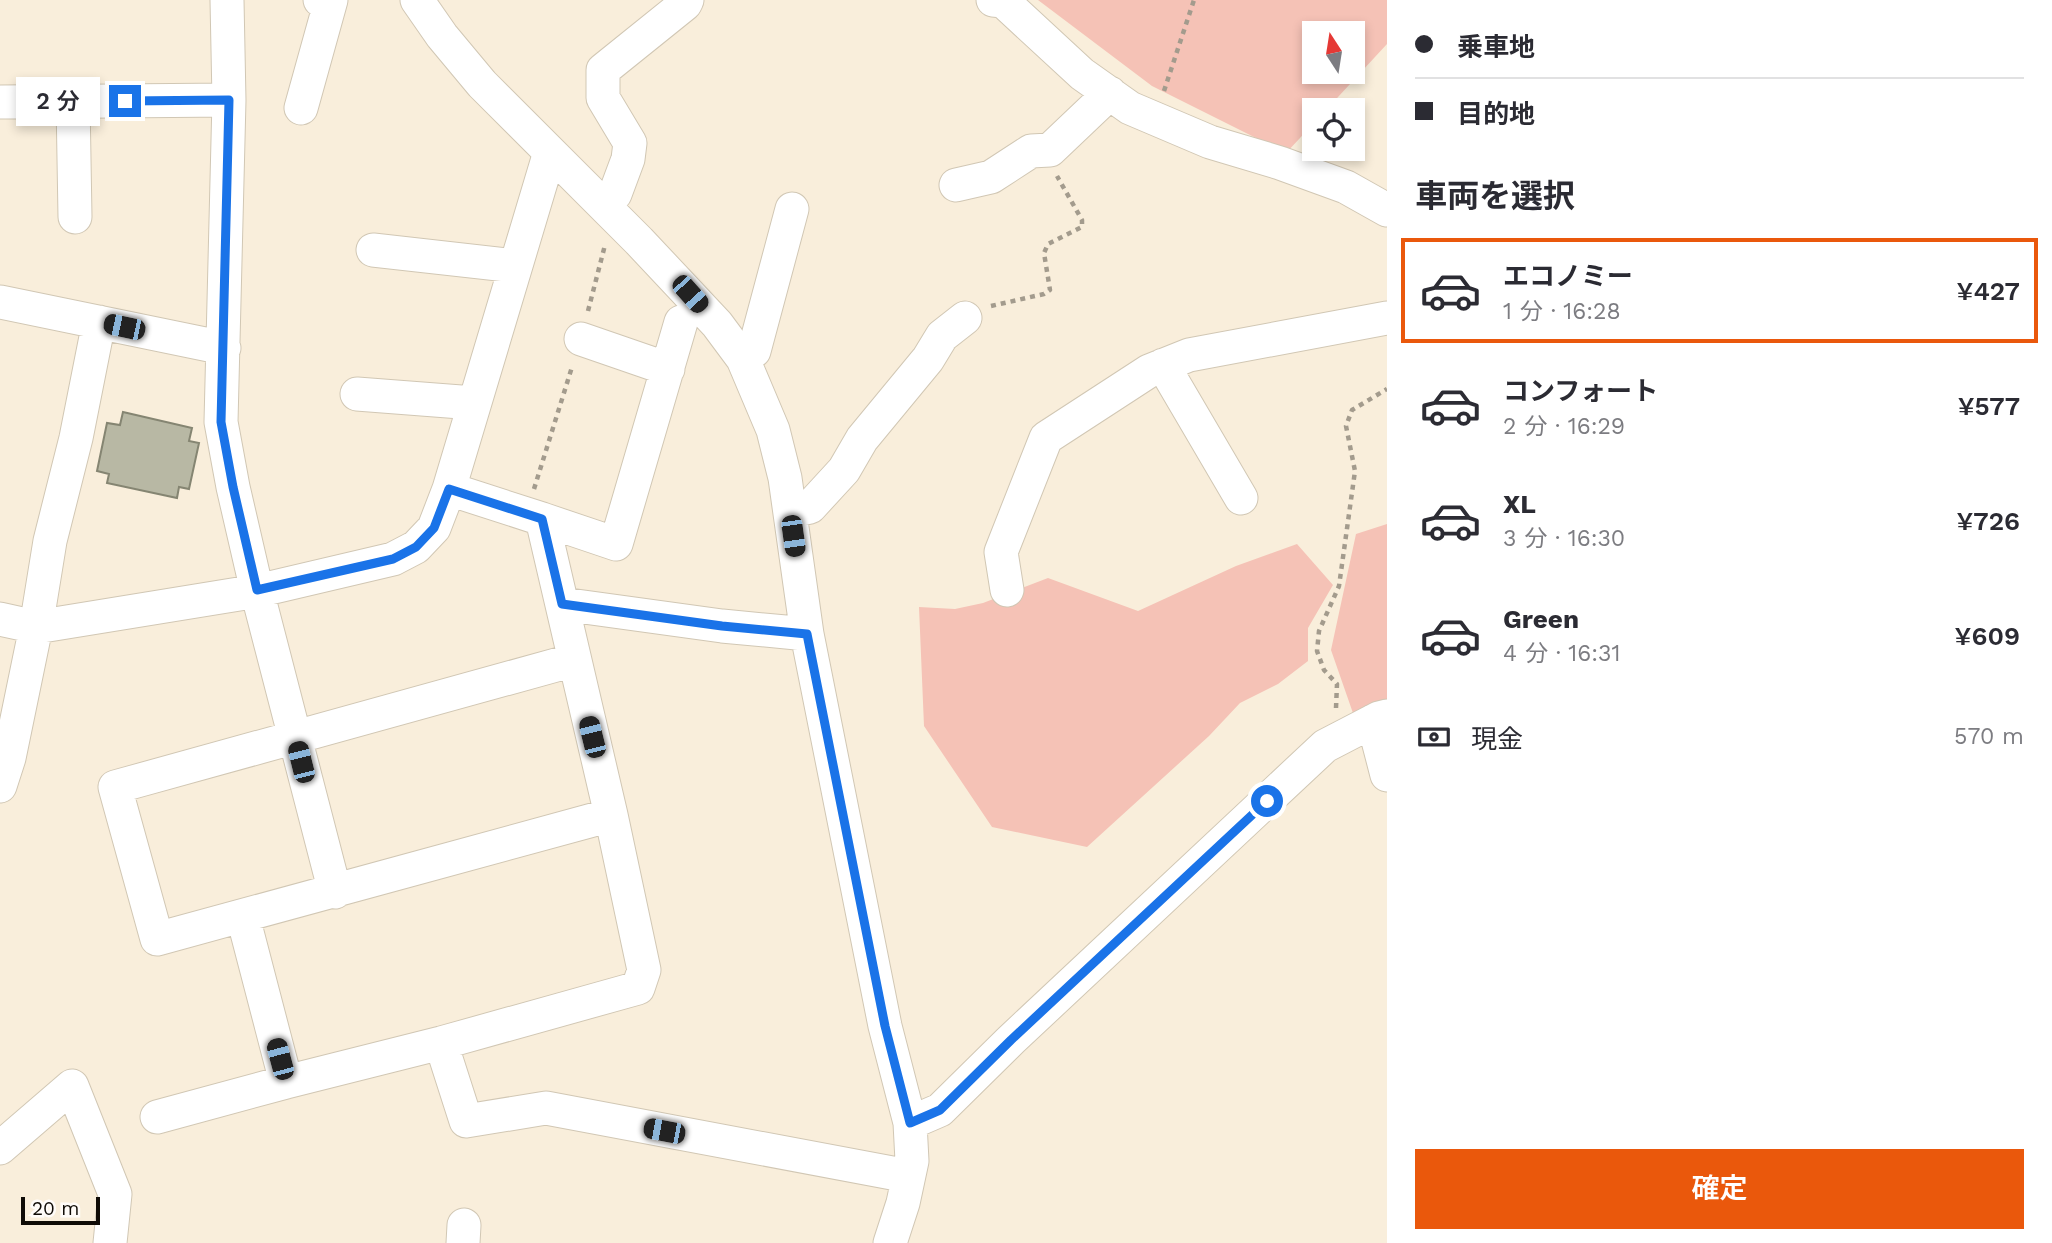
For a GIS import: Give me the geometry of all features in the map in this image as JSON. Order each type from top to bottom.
[{"type":"street","points":[[227,0],[229,100],[221,422],[257,590],[335,892]]},
{"type":"street","points":[[301,108],[331,0],[320,0]]},
{"type":"street","points":[[417,0],[442,36],[482,84],[604,205],[717,324],[743,359],[773,430],[785,478],[807,634],[885,1026],[910,1123],[912,1161],[903,1203],[890,1243]]},
{"type":"street","points":[[604,205],[615,194],[628,159],[630,143],[603,98],[603,69],[687,0]]},
{"type":"street","points":[[993,0],[1003,1],[1082,74],[1130,108],[1210,142],[1346,187],[1387,210]]},
{"type":"street","points":[[956,185],[991,177],[1031,151],[1051,150],[1110,93]]},
{"type":"street","points":[[0,102],[229,100]]},
{"type":"street","points":[[73,101],[75,217]]},
{"type":"street","points":[[0,619],[36,627],[257,590],[393,559],[416,547],[434,528],[449,489],[550,152]]},
{"type":"street","points":[[743,359],[754,351],[792,209]]},
{"type":"street","points":[[373,250],[515,265]]},
{"type":"street","points":[[0,302],[224,348]]},
{"type":"street","points":[[790,511],[810,507],[844,470],[862,439],[928,359],[942,337],[965,318]]},
{"type":"street","points":[[1007,590],[1001,552],[1046,438],[1149,371],[1189,355],[1387,318]]},
{"type":"street","points":[[0,786],[9,758],[36,627],[50,541],[76,438],[99,322]]},
{"type":"street","points":[[449,489],[616,544],[681,322]]},
{"type":"street","points":[[581,339],[668,369]]},
{"type":"street","points":[[1163,365],[1241,498]]},
{"type":"street","points":[[357,394],[474,404]]},
{"type":"street","points":[[158,1117],[638,988],[644,970],[611,815],[562,604],[534,516]]},
{"type":"street","points":[[562,604],[722,626],[807,634]]},
{"type":"street","points":[[574,660],[116,787],[157,939],[611,815]]},
{"type":"street","points":[[910,1123],[940,1110],[1325,746],[1380,718],[1387,775]]},
{"type":"street","points":[[243,917],[286,1082]]},
{"type":"street","points":[[441,1043],[466,1121],[546,1108],[908,1177]]},
{"type":"street","points":[[0,1148],[72,1086],[115,1194],[110,1243]]},
{"type":"path","points":[[1154,119],[1194,0]]},
{"type":"path","points":[[965,318],[987,307],[1044,294],[1050,290],[1044,253],[1048,244],[1082,227],[1082,220],[1058,179],[1051,150]]},
{"type":"path","points":[[534,516],[606,241]]},
{"type":"path","points":[[1341,738],[1336,718],[1337,684],[1324,670],[1317,651],[1319,631],[1339,586],[1355,471],[1346,426],[1352,410],[1387,389]]},
{"type":"shaded area","points":[[1038,0],[1387,0],[1387,44],[1365,68],[1365,21],[1302,21],[1302,84],[1350,84],[1337,98],[1302,98],[1302,136],[1286,153],[1152,86]]},
{"type":"shaded area","points":[[1387,524],[1387,707],[1354,716],[1331,650],[1356,534]]},
{"type":"shaded area","points":[[1297,544],[1333,585],[1308,628],[1308,661],[1278,684],[1240,703],[1209,736],[1087,847],[992,827],[924,726],[919,607],[955,609],[983,603],[1048,578],[1138,611],[1236,566]]},
{"type":"building","points":[[123,412],[192,428],[189,441],[199,443],[189,489],[179,487],[177,498],[107,483],[109,474],[97,471],[107,423],[120,425]]},
{"type":"route","points":[[125,101],[229,100],[221,422],[257,590],[393,559],[416,547],[434,528],[449,489],[542,519],[562,604],[722,626],[807,634],[885,1026],[910,1123],[940,1110],[1011,1040],[1267,801]]}]
